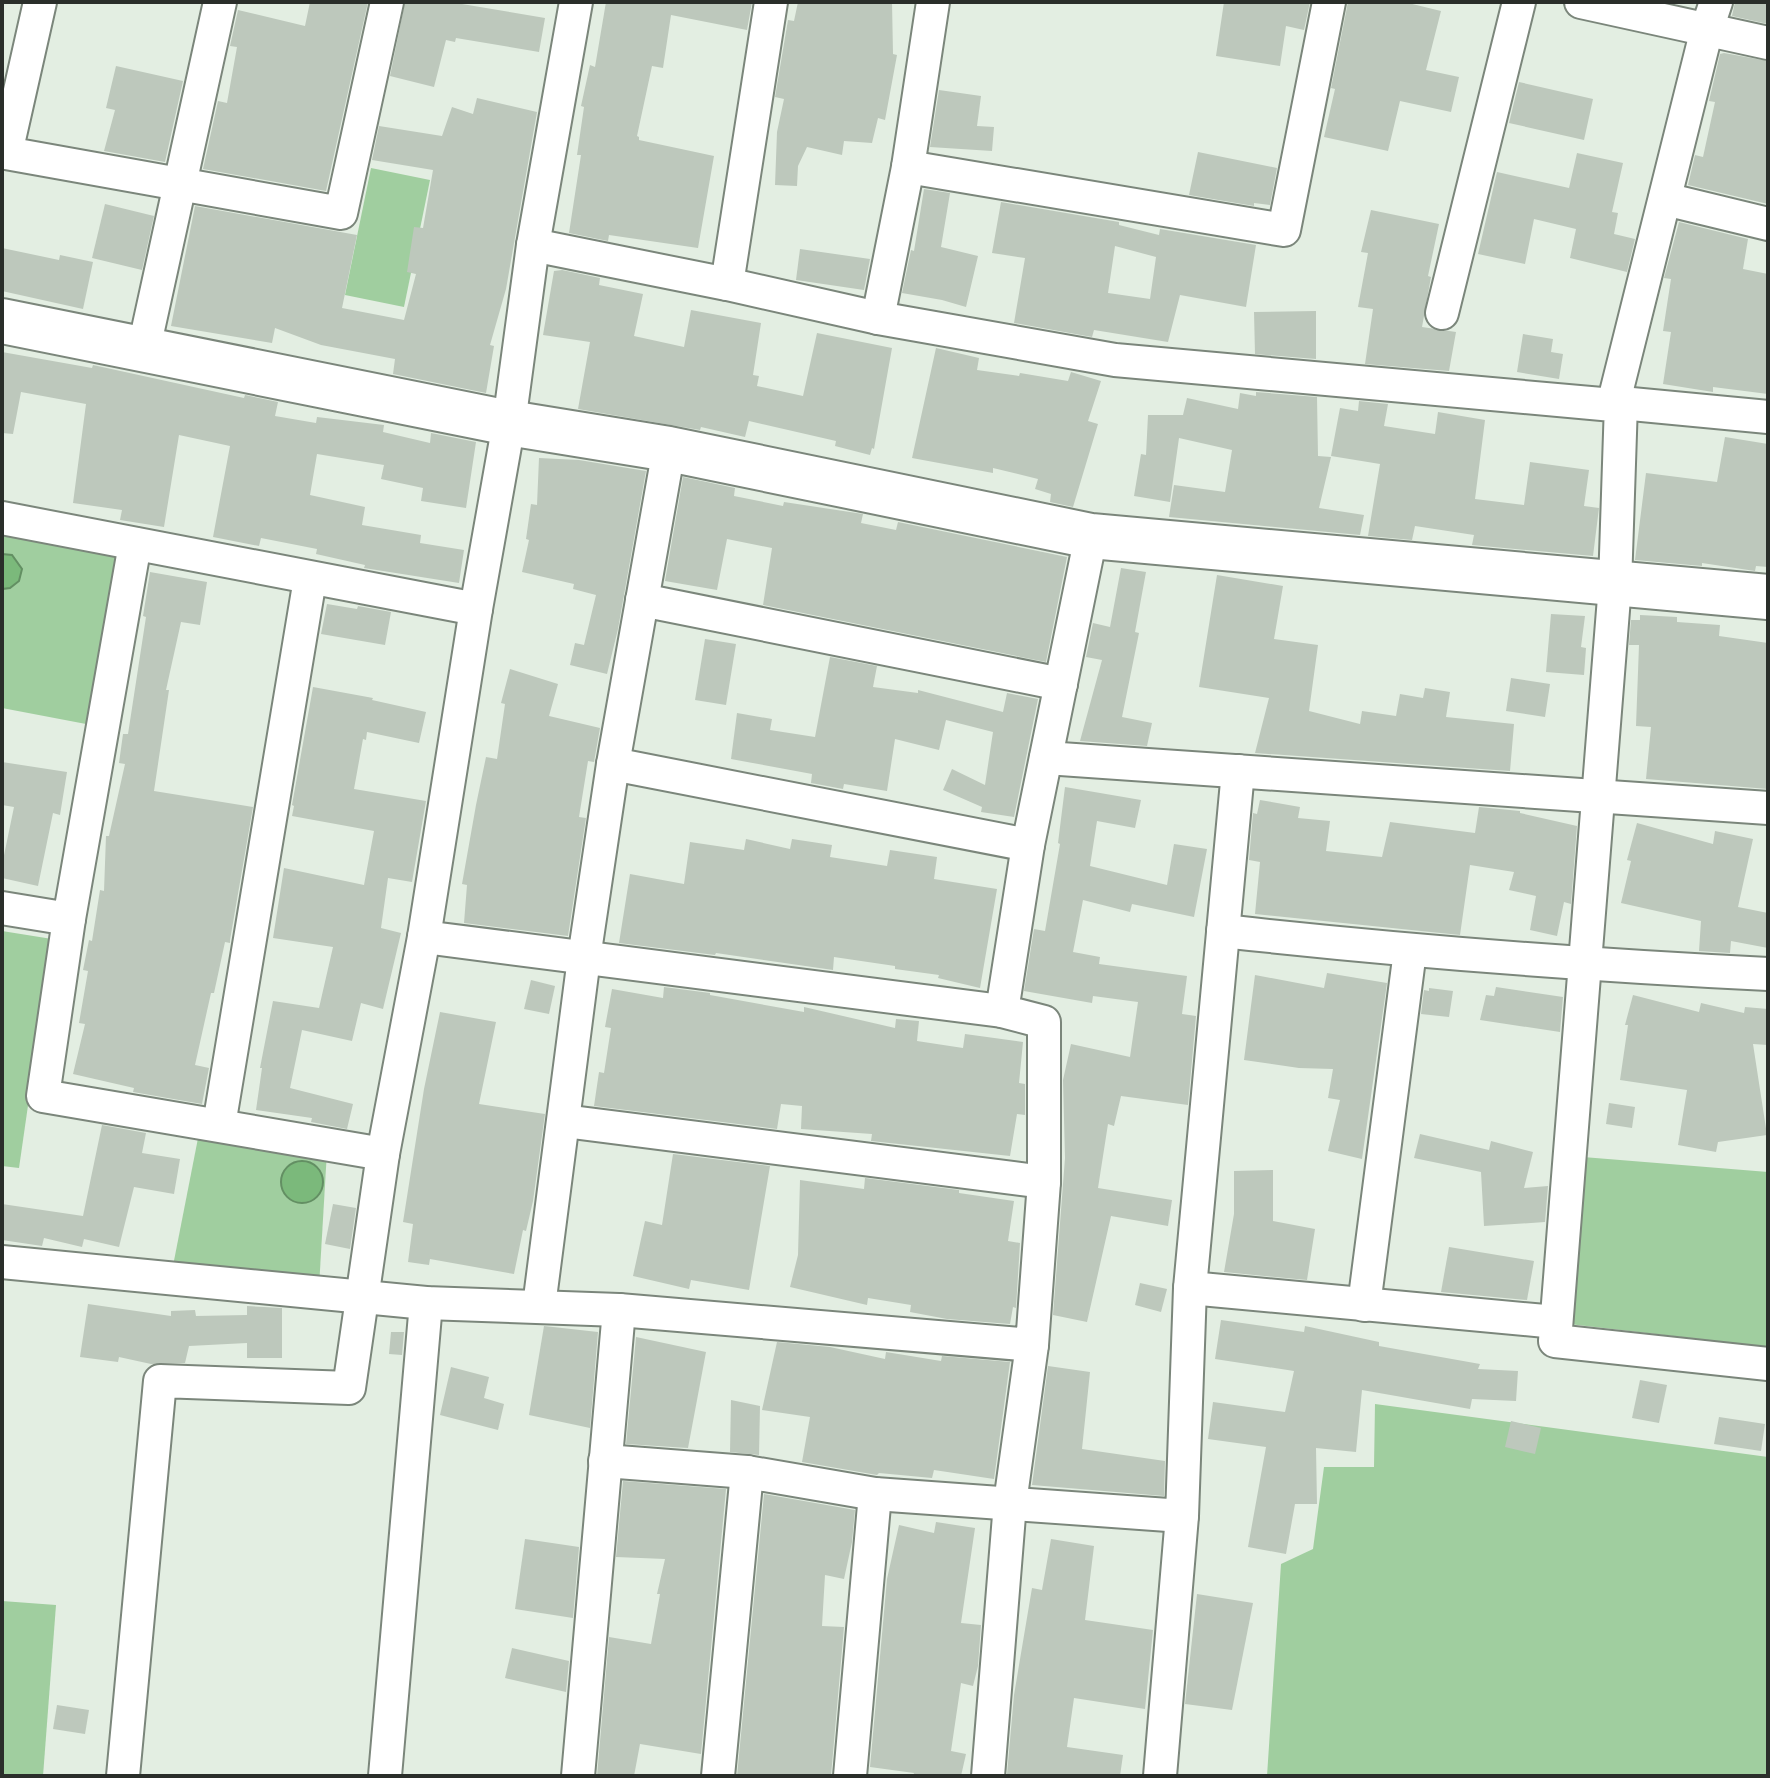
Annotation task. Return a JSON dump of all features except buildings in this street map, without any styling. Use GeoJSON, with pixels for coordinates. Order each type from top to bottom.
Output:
{"type":"FeatureCollection","features":[{"type":"Feature","properties":{"kind":"street"},"geometry":{"type":"LineString","coordinates":[[40,2],[6,153],[341,213],[387,2]]}},
{"type":"Feature","properties":{"kind":"street"},"geometry":{"type":"LineString","coordinates":[[145,343],[220,2]]}},
{"type":"Feature","properties":{"kind":"street"},"geometry":{"type":"LineString","coordinates":[[123,1776],[160,1381],[349,1388],[383,1154],[424,937],[510,417],[533,245],[576,2]]}},
{"type":"Feature","properties":{"kind":"street"},"geometry":{"type":"LineString","coordinates":[[727,284],[771,2]]}},
{"type":"Feature","properties":{"kind":"street"},"geometry":{"type":"LineString","coordinates":[[878,318],[908,167],[933,2]]}},
{"type":"Feature","properties":{"kind":"street"},"geometry":{"type":"LineString","coordinates":[[908,167],[1284,230],[1329,2]]}},
{"type":"Feature","properties":{"kind":"street"},"geometry":{"type":"LineString","coordinates":[[1442,313],[1519,2]]}},
{"type":"Feature","properties":{"kind":"street"},"geometry":{"type":"LineString","coordinates":[[1581,2],[1712,16],[1768,43]]}},
{"type":"Feature","properties":{"kind":"street"},"geometry":{"type":"LineString","coordinates":[[1712,16],[1617,404],[1615,579],[1555,1341],[1768,1364]]}},
{"type":"Feature","properties":{"kind":"street"},"geometry":{"type":"LineString","coordinates":[[1665,199],[1768,224]]}},
{"type":"Feature","properties":{"kind":"street"},"geometry":{"type":"LineString","coordinates":[[533,245],[878,318],[1115,360],[1768,417]]}},
{"type":"Feature","properties":{"kind":"street"},"geometry":{"type":"LineString","coordinates":[[2,310],[145,343],[1091,536],[1615,579]]}},
{"type":"Feature","properties":{"kind":"street"},"geometry":{"type":"LineString","coordinates":[[2,321],[145,343]]}},
{"type":"Feature","properties":{"kind":"street"},"geometry":{"type":"LineString","coordinates":[[510,417],[1091,522],[1768,597]]}},
{"type":"Feature","properties":{"kind":"street"},"geometry":{"type":"LineString","coordinates":[[539,1306],[584,958],[613,764],[669,449]]}},
{"type":"Feature","properties":{"kind":"street"},"geometry":{"type":"LineString","coordinates":[[2,518],[476,609]]}},
{"type":"Feature","properties":{"kind":"street"},"geometry":{"type":"LineString","coordinates":[[1002,1011],[1028,845],[1091,536]]}},
{"type":"Feature","properties":{"kind":"street"},"geometry":{"type":"LineString","coordinates":[[135,544],[69,919],[43,1096],[383,1154]]}},
{"type":"Feature","properties":{"kind":"street"},"geometry":{"type":"LineString","coordinates":[[219,1125],[310,579]]}},
{"type":"Feature","properties":{"kind":"street"},"geometry":{"type":"LineString","coordinates":[[642,600],[1061,684]]}},
{"type":"Feature","properties":{"kind":"street"},"geometry":{"type":"LineString","coordinates":[[1046,758],[1768,808]]}},
{"type":"Feature","properties":{"kind":"street"},"geometry":{"type":"LineString","coordinates":[[613,764],[1028,845]]}},
{"type":"Feature","properties":{"kind":"street"},"geometry":{"type":"LineString","coordinates":[[1160,1776],[1182,1516],[1190,1288],[1238,771]]}},
{"type":"Feature","properties":{"kind":"street"},"geometry":{"type":"LineString","coordinates":[[2,908],[69,919]]}},
{"type":"Feature","properties":{"kind":"street"},"geometry":{"type":"LineString","coordinates":[[1223,931],[1410,951],[1585,965],[1768,974]]}},
{"type":"Feature","properties":{"kind":"street"},"geometry":{"type":"LineString","coordinates":[[424,937],[1002,1011],[1044,1022],[1044,1182],[1032,1345],[1010,1503],[988,1776]]}},
{"type":"Feature","properties":{"kind":"street"},"geometry":{"type":"LineString","coordinates":[[1364,1305],[1410,951]]}},
{"type":"Feature","properties":{"kind":"street"},"geometry":{"type":"LineString","coordinates":[[564,1121],[1044,1182]]}},
{"type":"Feature","properties":{"kind":"street"},"geometry":{"type":"LineString","coordinates":[[2,1262],[426,1303],[619,1310],[1032,1345]]}},
{"type":"Feature","properties":{"kind":"street"},"geometry":{"type":"LineString","coordinates":[[1190,1288],[1556,1322]]}},
{"type":"Feature","properties":{"kind":"street"},"geometry":{"type":"LineString","coordinates":[[385,1776],[426,1303]]}},
{"type":"Feature","properties":{"kind":"street"},"geometry":{"type":"LineString","coordinates":[[578,1776],[619,1310]]}},
{"type":"Feature","properties":{"kind":"street"},"geometry":{"type":"LineString","coordinates":[[605,1461],[747,1472],[875,1494],[1182,1516]]}},
{"type":"Feature","properties":{"kind":"street"},"geometry":{"type":"LineString","coordinates":[[718,1776],[747,1472]]}},
{"type":"Feature","properties":{"kind":"street"},"geometry":{"type":"LineString","coordinates":[[850,1776],[875,1494]]}},
{"type":"Feature","properties":{"kind":"shaded area"},"geometry":{"type":"Polygon","coordinates":[[[371,168],[430,180],[404,307],[345,295],[371,168]]]}},
{"type":"Feature","properties":{"kind":"shaded area"},"geometry":{"type":"Polygon","coordinates":[[[2,529],[119,550],[86,724],[2,708],[2,529]]]}},
{"type":"Feature","properties":{"kind":"shaded area"},"geometry":{"type":"Polygon","coordinates":[[[2,554],[12,555],[22,569],[19,581],[10,588],[2,589],[2,554]]]}},
{"type":"Feature","properties":{"kind":"shaded area"},"geometry":{"type":"Polygon","coordinates":[[[2,931],[52,939],[19,1168],[2,1166],[2,931]]]}},
{"type":"Feature","properties":{"kind":"shaded area"},"geometry":{"type":"Polygon","coordinates":[[[200,1128],[327,1151],[319,1287],[171,1276],[200,1128]]]}},
{"type":"Feature","properties":{"kind":"shaded area"},"geometry":{"type":"Polygon","coordinates":[[[1583,1157],[1768,1172],[1768,1347],[1569,1324],[1583,1157]]]}},
{"type":"Feature","properties":{"kind":"shaded area"},"geometry":{"type":"Polygon","coordinates":[[[302,1161],[317,1167],[323,1182],[317,1197],[302,1203],[287,1197],[281,1182],[287,1167],[302,1161]]]}},
{"type":"Feature","properties":{"kind":"shaded area"},"geometry":{"type":"Polygon","coordinates":[[[1375,1404],[1768,1457],[1768,1776],[1267,1776],[1281,1564],[1313,1549],[1324,1467],[1374,1467],[1375,1404]]]}},
{"type":"Feature","properties":{"kind":"shaded area"},"geometry":{"type":"Polygon","coordinates":[[[2,1601],[56,1605],[43,1776],[2,1776],[2,1601]]]}}]}
